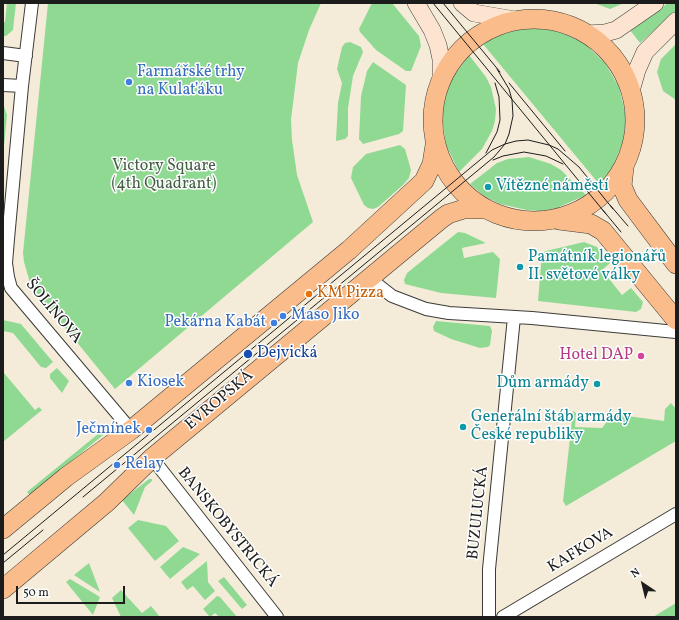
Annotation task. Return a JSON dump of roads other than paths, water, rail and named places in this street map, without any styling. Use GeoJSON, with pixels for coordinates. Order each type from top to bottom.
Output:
{"type":"FeatureCollection","features":[{"type":"Feature","properties":{"kind":"main road"},"geometry":{"type":"LineString","coordinates":[[416,3],[432,30],[438,45],[441,59],[442,80]]}},
{"type":"Feature","properties":{"kind":"main road"},"geometry":{"type":"LineString","coordinates":[[462,3],[474,13],[515,20]]}},
{"type":"Feature","properties":{"kind":"main road"},"geometry":{"type":"LineString","coordinates":[[587,34],[605,33],[616,30],[655,3]]}},
{"type":"Feature","properties":{"kind":"main road"},"geometry":{"type":"LineString","coordinates":[[3,529],[75,470],[131,430],[349,250],[418,189],[429,173],[434,155],[435,145],[432,112],[442,80],[449,65],[467,44],[487,30],[515,20],[527,18],[552,20],[576,27],[602,45],[614,58],[624,74],[635,104],[636,130],[629,156],[624,168],[609,189],[595,201],[573,213],[552,220]]}},
{"type":"Feature","properties":{"kind":"main road"},"geometry":{"type":"LineString","coordinates":[[631,91],[637,70],[645,52],[676,21]]}},
{"type":"Feature","properties":{"kind":"main road"},"geometry":{"type":"LineString","coordinates":[[435,145],[440,160],[453,182],[471,200],[487,209],[499,215],[525,221],[552,220],[586,223],[603,231],[676,320]]}},
{"type":"Feature","properties":{"kind":"main road"},"geometry":{"type":"LineString","coordinates":[[624,168],[622,186],[628,200],[676,264]]}},
{"type":"Feature","properties":{"kind":"main road","name":"EVROPSKÁ"},"geometry":{"type":"LineString","coordinates":[[3,589],[107,502],[152,458],[448,214],[464,208],[487,209]]}},
{"type":"Feature","properties":{"kind":"street","name":"ŠOLÍNOVA"},"geometry":{"type":"LineString","coordinates":[[32,3],[22,86],[6,264],[7,287],[131,430]]}},
{"type":"Feature","properties":{"kind":"street"},"geometry":{"type":"LineString","coordinates":[[3,53],[26,56]]}},
{"type":"Feature","properties":{"kind":"street"},"geometry":{"type":"LineString","coordinates":[[3,85],[22,86]]}},
{"type":"Feature","properties":{"kind":"street"},"geometry":{"type":"LineString","coordinates":[[369,278],[392,296],[426,309],[449,313],[514,317],[676,332]]}},
{"type":"Feature","properties":{"kind":"street","name":"BUZULUCKÁ"},"geometry":{"type":"LineString","coordinates":[[489,617],[489,569],[514,317]]}},
{"type":"Feature","properties":{"kind":"street","name":"BANSKOBYSTRICKÁ"},"geometry":{"type":"LineString","coordinates":[[152,458],[278,617]]}},
{"type":"Feature","properties":{"kind":"street","name":"KAFKOVA"},"geometry":{"type":"LineString","coordinates":[[503,617],[676,514]]}},
{"type":"Feature","properties":{"kind":"tram line"},"geometry":{"type":"LineString","coordinates":[[433,3],[606,214]]}},
{"type":"Feature","properties":{"kind":"tram line"},"geometry":{"type":"LineString","coordinates":[[443,3],[500,72]]}},
{"type":"Feature","properties":{"kind":"tram line"},"geometry":{"type":"LineString","coordinates":[[83,497],[494,157],[505,144],[513,116],[512,100],[509,89],[497,69]]}},
{"type":"Feature","properties":{"kind":"tram line"},"geometry":{"type":"LineString","coordinates":[[486,153],[497,132],[500,120],[499,97],[495,83]]}},
{"type":"Feature","properties":{"kind":"tram line"},"geometry":{"type":"LineString","coordinates":[[509,83],[565,151]]}},
{"type":"Feature","properties":{"kind":"tram line"},"geometry":{"type":"LineString","coordinates":[[3,555],[492,150],[505,144],[528,140],[549,145],[558,149],[579,167],[613,209]]}},
{"type":"Feature","properties":{"kind":"tram line"},"geometry":{"type":"LineString","coordinates":[[493,160],[503,156],[524,152],[546,156],[563,164]]}},
{"type":"Feature","properties":{"kind":"tram line"},"geometry":{"type":"LineString","coordinates":[[610,205],[628,226]]}},
{"type":"Feature","properties":{"kind":"tram line"},"geometry":{"type":"LineString","coordinates":[[602,209],[621,232]]}},
{"type":"Feature","properties":{"kind":"tram line"},"geometry":{"type":"LineString","coordinates":[[3,563],[43,530]]}},
{"type":"Feature","properties":{"kind":"place","name":"Farmářské trhy na Kulaťáku"},"geometry":{"type":"Point","coordinates":[129,82]}},
{"type":"Feature","properties":{"kind":"place","name":"Vítězné náměstí"},"geometry":{"type":"Point","coordinates":[488,187]}},
{"type":"Feature","properties":{"kind":"place","name":"Památník legionářů II. světové války"},"geometry":{"type":"Point","coordinates":[520,267]}},
{"type":"Feature","properties":{"kind":"place","name":"KM Pizza"},"geometry":{"type":"Point","coordinates":[309,294]}},
{"type":"Feature","properties":{"kind":"place","name":"Maso Jiko"},"geometry":{"type":"Point","coordinates":[283,316]}},
{"type":"Feature","properties":{"kind":"place","name":"Pekárna Kabát"},"geometry":{"type":"Point","coordinates":[274,323]}},
{"type":"Feature","properties":{"kind":"place","name":"Dejvická"},"geometry":{"type":"Point","coordinates":[248,354]}},
{"type":"Feature","properties":{"kind":"place","name":"Hotel DAP"},"geometry":{"type":"Point","coordinates":[641,356]}},
{"type":"Feature","properties":{"kind":"place","name":"Kiosek"},"geometry":{"type":"Point","coordinates":[129,383]}},
{"type":"Feature","properties":{"kind":"place","name":"Dům armády"},"geometry":{"type":"Point","coordinates":[597,384]}},
{"type":"Feature","properties":{"kind":"place","name":"Generální štáb armády České republiky"},"geometry":{"type":"Point","coordinates":[463,427]}},
{"type":"Feature","properties":{"kind":"place","name":"Ječmínek"},"geometry":{"type":"Point","coordinates":[149,430]}},
{"type":"Feature","properties":{"kind":"place","name":"Relay"},"geometry":{"type":"Point","coordinates":[117,465]}},
{"type":"Feature","properties":{"kind":"park label","name":"Victory Square (4th Quadrant)"},"geometry":{"type":"Point","coordinates":[164,176]}}]}
